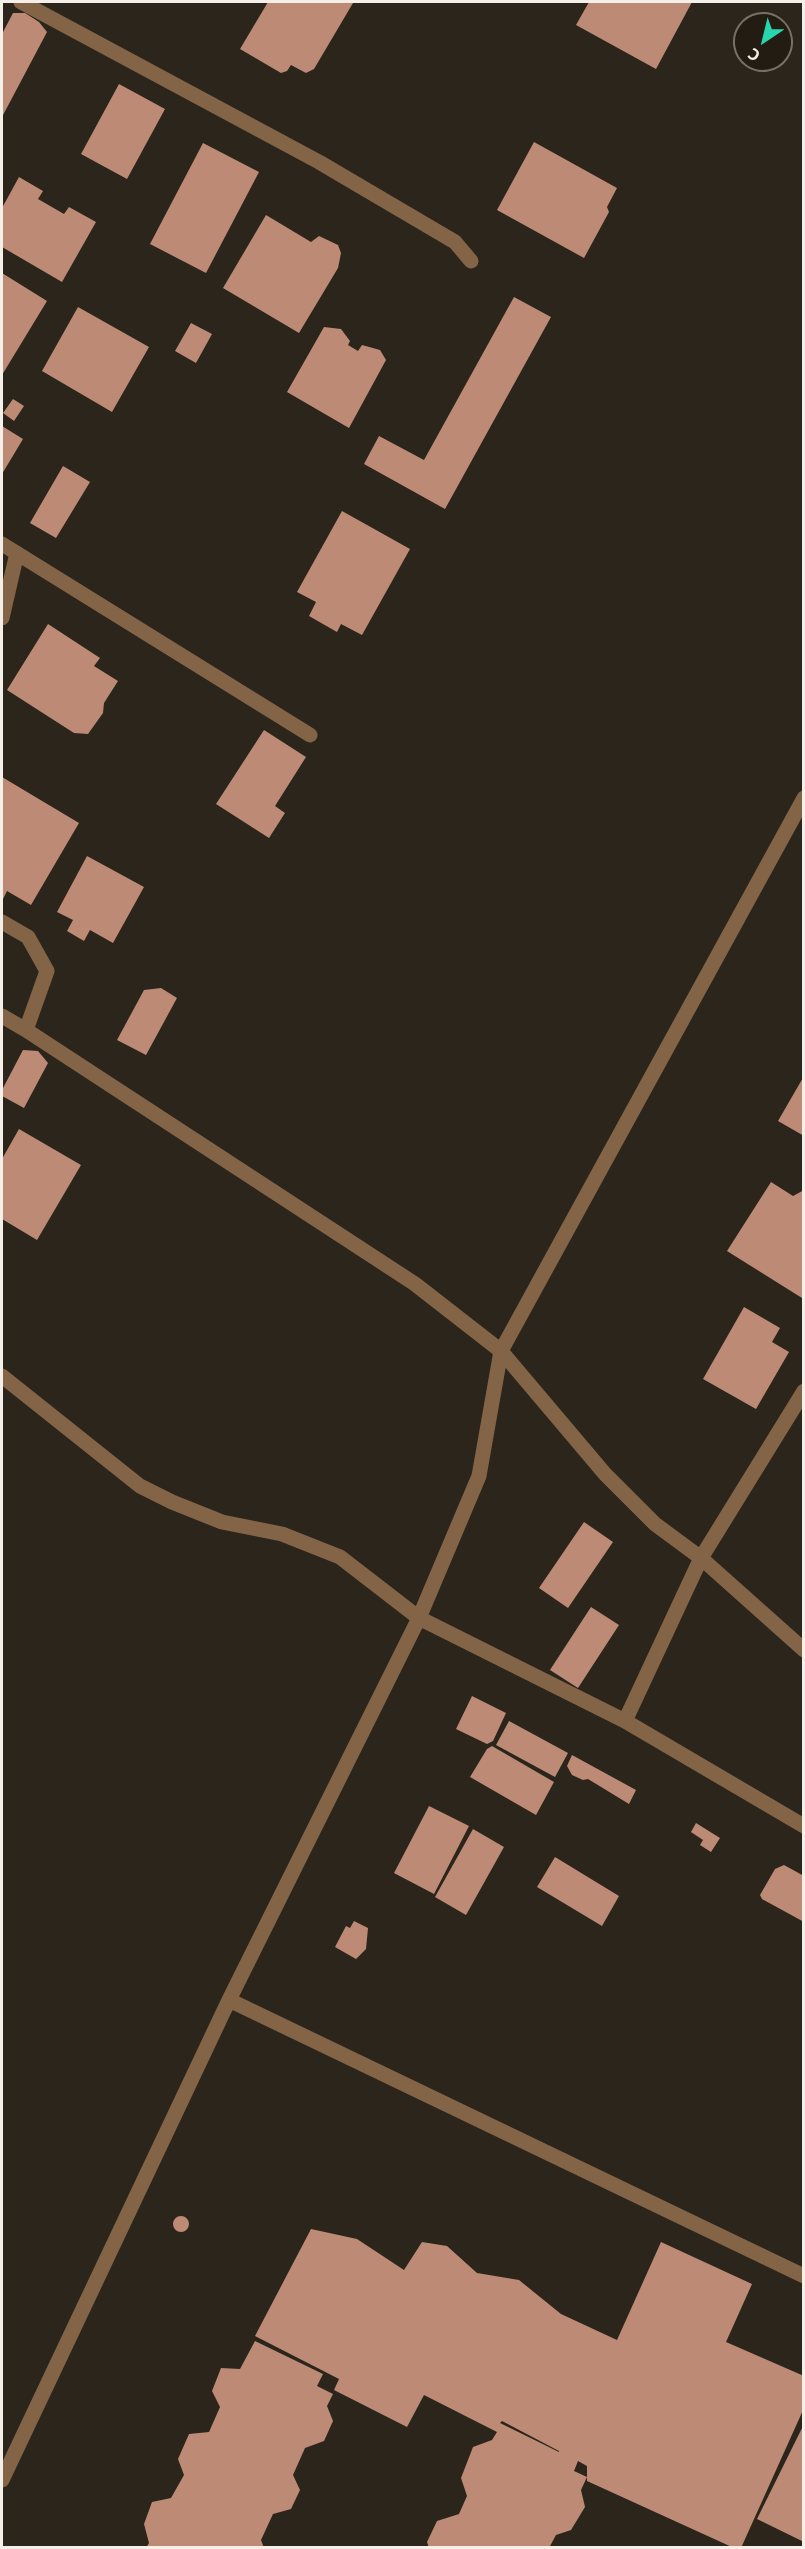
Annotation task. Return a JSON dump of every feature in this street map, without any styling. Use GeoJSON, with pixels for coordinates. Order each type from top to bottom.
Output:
{"type":"FeatureCollection","features":[{"type":"Feature","properties":{"kind":"street"},"geometry":{"type":"LineString","coordinates":[[21,2],[319,162],[455,242],[471,261]]}},
{"type":"Feature","properties":{"kind":"street"},"geometry":{"type":"LineString","coordinates":[[2,544],[310,735]]}},
{"type":"Feature","properties":{"kind":"street"},"geometry":{"type":"LineString","coordinates":[[2,618],[16,553]]}},
{"type":"Feature","properties":{"kind":"street"},"geometry":{"type":"LineString","coordinates":[[2,2481],[229,2000],[419,1618],[479,1476],[501,1351],[804,798]]}},
{"type":"Feature","properties":{"kind":"street"},"geometry":{"type":"LineString","coordinates":[[2,922],[28,937],[46,971],[26,1030]]}},
{"type":"Feature","properties":{"kind":"street"},"geometry":{"type":"LineString","coordinates":[[2,1016],[415,1284],[501,1351],[605,1474],[655,1524],[701,1558],[804,1650]]}},
{"type":"Feature","properties":{"kind":"street"},"geometry":{"type":"LineString","coordinates":[[2,1376],[140,1486],[222,1522],[282,1534],[340,1557],[419,1618],[625,1721],[804,1826]]}},
{"type":"Feature","properties":{"kind":"street"},"geometry":{"type":"LineString","coordinates":[[625,1721],[701,1558],[804,1391]]}},
{"type":"Feature","properties":{"kind":"street"},"geometry":{"type":"LineString","coordinates":[[229,2000],[804,2276]]}},
{"type":"Feature","properties":{"kind":"building"},"geometry":{"type":"Polygon","coordinates":[[[268,2],[353,3],[314,69],[306,73],[291,65],[287,71],[281,73],[240,49],[268,2]]]}},
{"type":"Feature","properties":{"kind":"building"},"geometry":{"type":"Polygon","coordinates":[[[589,2],[692,2],[656,69],[576,25],[589,2]]]}},
{"type":"Feature","properties":{"kind":"building"},"geometry":{"type":"Polygon","coordinates":[[[13,13],[25,13],[39,22],[47,32],[2,117],[2,34],[13,13]]]}},
{"type":"Feature","properties":{"kind":"building"},"geometry":{"type":"Polygon","coordinates":[[[119,84],[165,109],[127,179],[81,154],[119,84]]]}},
{"type":"Feature","properties":{"kind":"building"},"geometry":{"type":"Polygon","coordinates":[[[534,142],[617,188],[607,207],[609,212],[584,258],[497,210],[534,142]]]}},
{"type":"Feature","properties":{"kind":"building"},"geometry":{"type":"Polygon","coordinates":[[[203,143],[259,172],[206,273],[150,244],[203,143]]]}},
{"type":"Feature","properties":{"kind":"building"},"geometry":{"type":"Polygon","coordinates":[[[19,177],[43,191],[38,199],[64,214],[69,207],[96,222],[62,282],[2,247],[2,208],[19,177]]]}},
{"type":"Feature","properties":{"kind":"building"},"geometry":{"type":"Polygon","coordinates":[[[266,215],[311,242],[319,236],[338,245],[341,253],[338,268],[299,333],[223,288],[266,215]]]}},
{"type":"Feature","properties":{"kind":"building"},"geometry":{"type":"Polygon","coordinates":[[[2,273],[47,301],[2,375],[2,273]]]}},
{"type":"Feature","properties":{"kind":"building"},"geometry":{"type":"Polygon","coordinates":[[[514,297],[551,317],[445,509],[364,464],[379,436],[424,460],[514,297]]]}},
{"type":"Feature","properties":{"kind":"building"},"geometry":{"type":"Polygon","coordinates":[[[78,307],[149,347],[112,412],[42,371],[78,307]]]}},
{"type":"Feature","properties":{"kind":"building"},"geometry":{"type":"Polygon","coordinates":[[[191,323],[212,334],[196,363],[175,351],[191,323]]]}},
{"type":"Feature","properties":{"kind":"building"},"geometry":{"type":"Polygon","coordinates":[[[324,327],[341,329],[350,341],[348,345],[358,351],[362,345],[380,350],[386,360],[349,428],[287,392],[324,327]]]}},
{"type":"Feature","properties":{"kind":"building"},"geometry":{"type":"Polygon","coordinates":[[[13,399],[24,406],[14,421],[3,413],[13,399]]]}},
{"type":"Feature","properties":{"kind":"building"},"geometry":{"type":"Polygon","coordinates":[[[2,426],[23,439],[2,474],[2,426]]]}},
{"type":"Feature","properties":{"kind":"building"},"geometry":{"type":"Polygon","coordinates":[[[63,466],[90,482],[56,538],[30,523],[63,466]]]}},
{"type":"Feature","properties":{"kind":"building"},"geometry":{"type":"Polygon","coordinates":[[[342,511],[410,549],[362,635],[341,624],[337,632],[309,616],[316,602],[297,592],[342,511]]]}},
{"type":"Feature","properties":{"kind":"building"},"geometry":{"type":"Polygon","coordinates":[[[48,624],[100,658],[94,666],[118,681],[104,703],[103,713],[88,734],[74,733],[7,690],[48,624]]]}},
{"type":"Feature","properties":{"kind":"building"},"geometry":{"type":"Polygon","coordinates":[[[264,730],[306,757],[275,806],[285,813],[269,838],[216,804],[264,730]]]}},
{"type":"Feature","properties":{"kind":"building"},"geometry":{"type":"Polygon","coordinates":[[[2,777],[79,823],[31,905],[7,891],[2,901],[2,777]]]}},
{"type":"Feature","properties":{"kind":"building"},"geometry":{"type":"Polygon","coordinates":[[[87,856],[144,887],[113,943],[90,930],[84,941],[67,931],[73,920],[57,912],[87,856]]]}},
{"type":"Feature","properties":{"kind":"building"},"geometry":{"type":"Polygon","coordinates":[[[161,988],[177,998],[146,1055],[117,1040],[144,990],[161,988]]]}},
{"type":"Feature","properties":{"kind":"building"},"geometry":{"type":"Polygon","coordinates":[[[23,1050],[38,1051],[48,1063],[24,1108],[2,1096],[2,1090],[23,1050]]]}},
{"type":"Feature","properties":{"kind":"building"},"geometry":{"type":"Polygon","coordinates":[[[804,1076],[804,1136],[778,1121],[804,1076]]]}},
{"type":"Feature","properties":{"kind":"building"},"geometry":{"type":"Polygon","coordinates":[[[19,1129],[81,1165],[37,1240],[2,1219],[2,1159],[19,1129]]]}},
{"type":"Feature","properties":{"kind":"building"},"geometry":{"type":"Polygon","coordinates":[[[771,1182],[793,1196],[804,1190],[802,1298],[727,1251],[771,1182]]]}},
{"type":"Feature","properties":{"kind":"building"},"geometry":{"type":"Polygon","coordinates":[[[744,1307],[780,1328],[772,1342],[789,1352],[756,1409],[703,1379],[744,1307]]]}},
{"type":"Feature","properties":{"kind":"building"},"geometry":{"type":"Polygon","coordinates":[[[584,1522],[613,1542],[568,1608],[539,1588],[584,1522]]]}},
{"type":"Feature","properties":{"kind":"building"},"geometry":{"type":"Polygon","coordinates":[[[591,1607],[619,1625],[578,1688],[550,1670],[591,1607]]]}},
{"type":"Feature","properties":{"kind":"building"},"geometry":{"type":"Polygon","coordinates":[[[472,1696],[506,1713],[493,1741],[487,1744],[456,1729],[472,1696]]]}},
{"type":"Feature","properties":{"kind":"building"},"geometry":{"type":"Polygon","coordinates":[[[509,1721],[568,1753],[555,1777],[496,1745],[509,1721]]]}},
{"type":"Feature","properties":{"kind":"building"},"geometry":{"type":"Polygon","coordinates":[[[492,1746],[554,1782],[536,1815],[470,1777],[487,1749],[492,1746]]]}},
{"type":"Feature","properties":{"kind":"building"},"geometry":{"type":"Polygon","coordinates":[[[572,1755],[636,1790],[629,1804],[588,1779],[583,1780],[572,1775],[567,1766],[572,1755]]]}},
{"type":"Feature","properties":{"kind":"building"},"geometry":{"type":"Polygon","coordinates":[[[429,1806],[469,1826],[434,1894],[394,1873],[429,1806]]]}},
{"type":"Feature","properties":{"kind":"building"},"geometry":{"type":"Polygon","coordinates":[[[696,1823],[720,1838],[711,1852],[700,1845],[703,1840],[691,1832],[696,1823]]]}},
{"type":"Feature","properties":{"kind":"building"},"geometry":{"type":"Polygon","coordinates":[[[473,1829],[504,1847],[466,1915],[435,1897],[473,1829]]]}},
{"type":"Feature","properties":{"kind":"building"},"geometry":{"type":"Polygon","coordinates":[[[555,1857],[619,1896],[602,1926],[537,1887],[555,1857]]]}},
{"type":"Feature","properties":{"kind":"building"},"geometry":{"type":"Polygon","coordinates":[[[784,1865],[804,1876],[804,1922],[762,1899],[760,1895],[775,1869],[784,1865]]]}},
{"type":"Feature","properties":{"kind":"building"},"geometry":{"type":"Polygon","coordinates":[[[354,1921],[368,1928],[366,1949],[356,1959],[335,1947],[346,1926],[350,1928],[354,1921]]]}},
{"type":"Feature","properties":{"kind":"building"},"geometry":{"type":"Polygon","coordinates":[[[178,2216],[184,2216],[189,2224],[187,2230],[178,2232],[173,2227],[173,2221],[178,2216]]]}},
{"type":"Feature","properties":{"kind":"building"},"geometry":{"type":"Polygon","coordinates":[[[311,2229],[357,2239],[404,2270],[422,2242],[447,2246],[477,2273],[519,2280],[561,2314],[617,2340],[661,2242],[752,2284],[726,2342],[804,2376],[804,2408],[741,2548],[734,2548],[587,2481],[587,2477],[581,2490],[585,2507],[571,2530],[556,2535],[549,2548],[429,2548],[427,2542],[437,2521],[459,2514],[467,2496],[461,2478],[473,2447],[492,2440],[497,2432],[424,2395],[407,2427],[334,2390],[339,2379],[255,2336],[311,2229]],[[502,2421],[500,2423],[559,2452],[502,2421]],[[578,2461],[574,2471],[587,2477],[587,2466],[578,2461]]]}},
{"type":"Feature","properties":{"kind":"building"},"geometry":{"type":"Polygon","coordinates":[[[255,2341],[323,2374],[317,2386],[333,2394],[327,2406],[333,2421],[324,2441],[305,2448],[293,2475],[300,2490],[291,2509],[273,2514],[261,2540],[264,2548],[146,2548],[149,2543],[144,2524],[152,2502],[171,2498],[184,2475],[178,2459],[189,2434],[209,2432],[220,2407],[212,2391],[221,2368],[240,2369],[255,2341]]]}},
{"type":"Feature","properties":{"kind":"building"},"geometry":{"type":"Polygon","coordinates":[[[804,2424],[804,2542],[757,2519],[804,2424]]]}}]}
